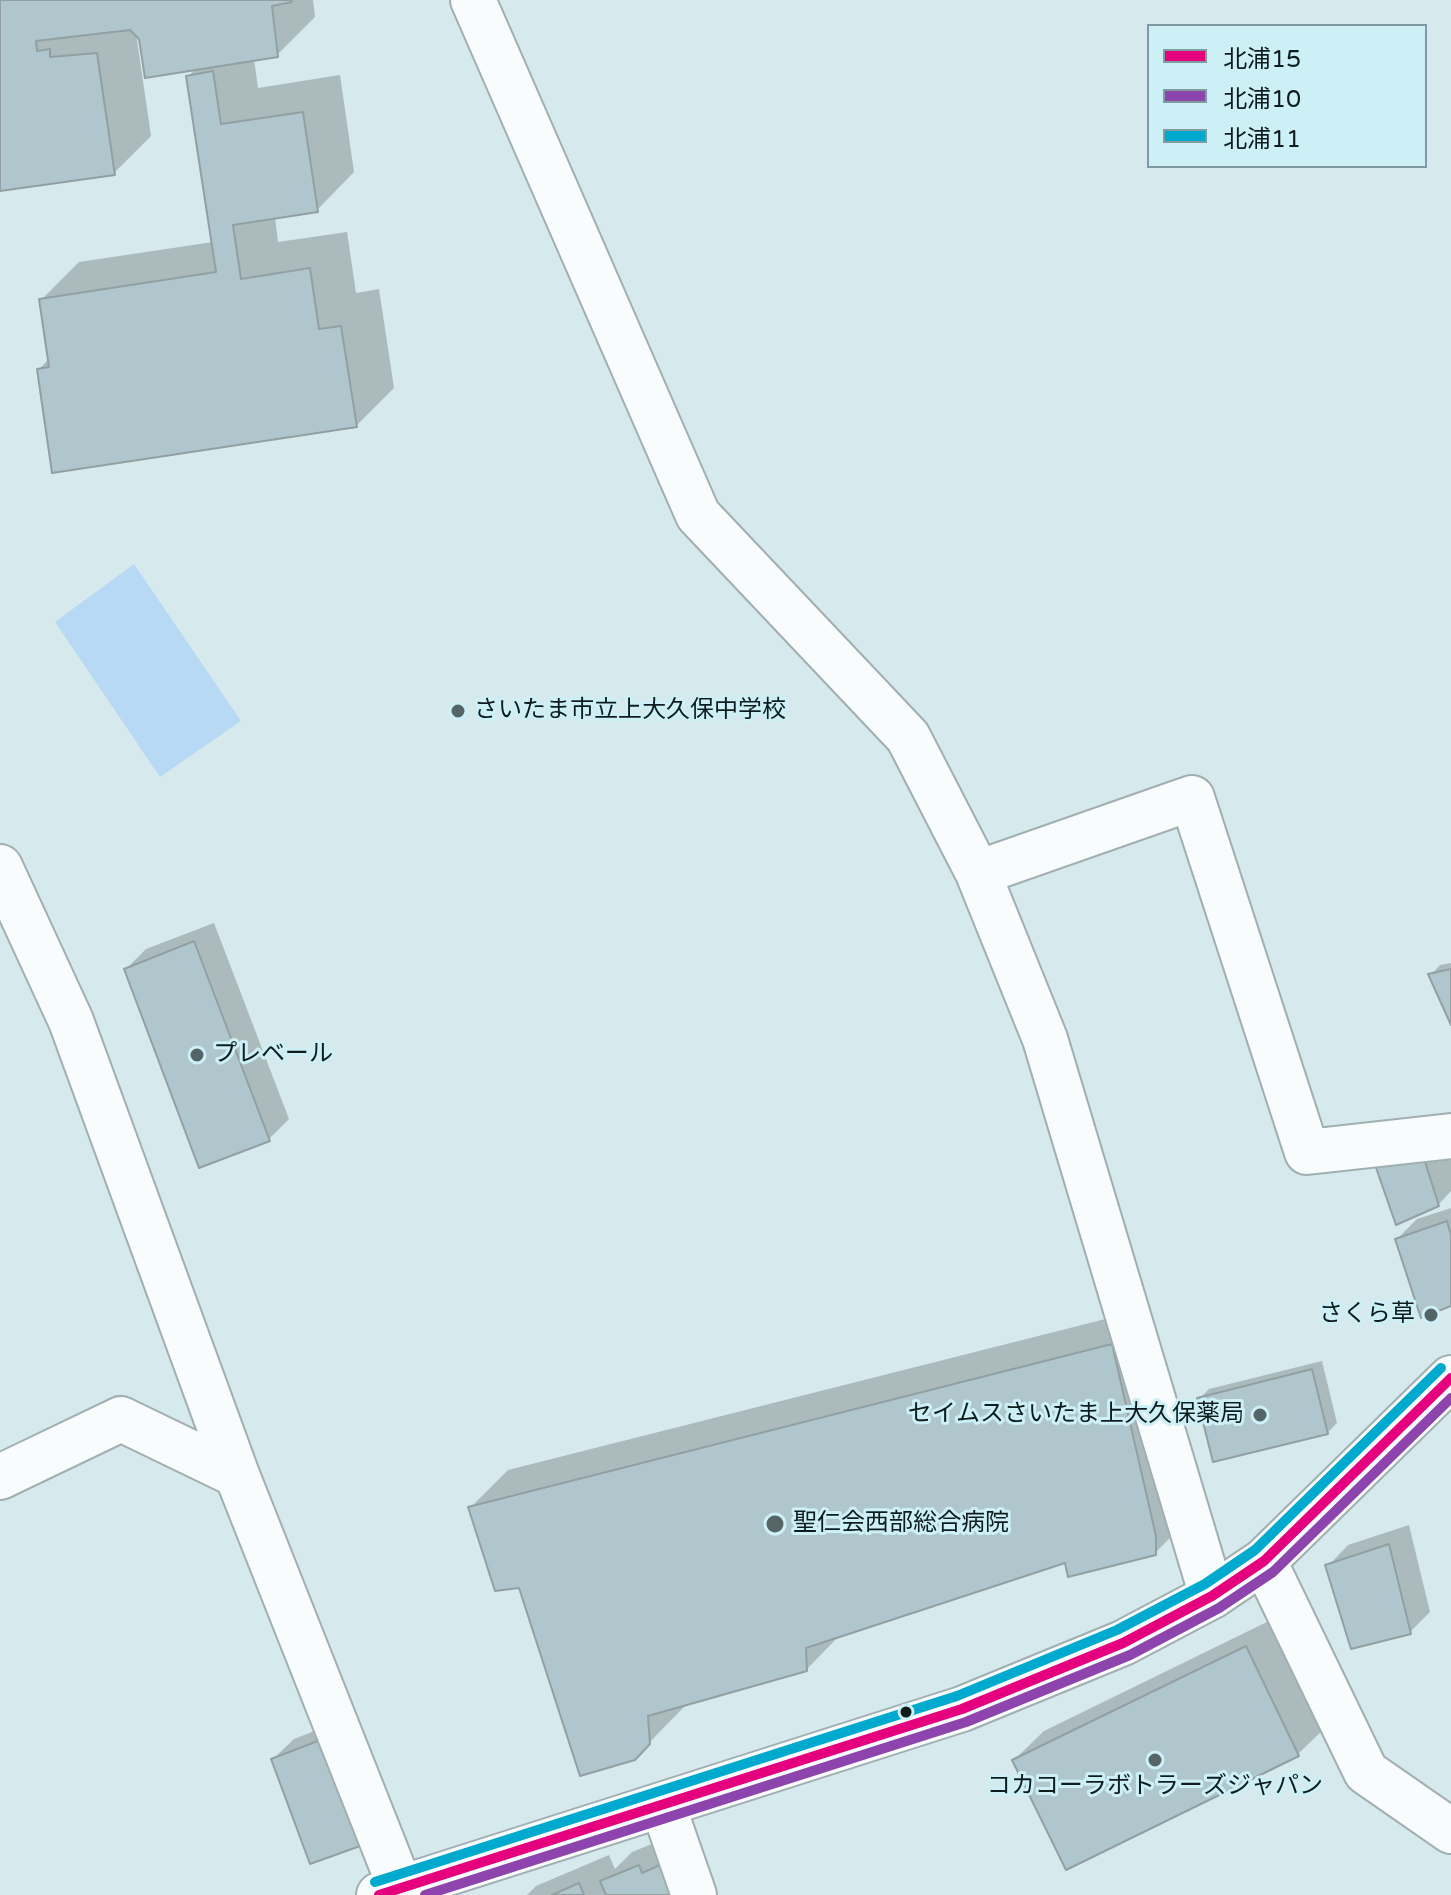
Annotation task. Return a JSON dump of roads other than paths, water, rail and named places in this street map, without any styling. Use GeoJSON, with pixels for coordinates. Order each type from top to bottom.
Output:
{"type":"FeatureCollection","features":[{"type":"Feature","properties":{"kind":"street"},"geometry":{"type":"LineString","coordinates":[[473,0],[698,515],[908,737],[978,873],[1045,1039],[1212,1596]]}},
{"type":"Feature","properties":{"kind":"street"},"geometry":{"type":"LineString","coordinates":[[978,873],[1192,798],[1307,1152],[1451,1136]]}},
{"type":"Feature","properties":{"kind":"street"},"geometry":{"type":"LineString","coordinates":[[0,867],[71,1021],[390,1892],[458,1884],[663,1806],[962,1709],[1123,1643],[1212,1596],[1264,1561],[1451,1378]]}},
{"type":"Feature","properties":{"kind":"street"},"geometry":{"type":"LineString","coordinates":[[0,1477],[121,1419],[237,1475]]}},
{"type":"Feature","properties":{"kind":"street"},"geometry":{"type":"LineString","coordinates":[[1264,1561],[1366,1772],[1451,1831]]}},
{"type":"Feature","properties":{"kind":"street"},"geometry":{"type":"LineString","coordinates":[[663,1806],[694,1895]]}},
{"type":"Feature","properties":{"kind":"water"},"geometry":{"type":"Polygon","coordinates":[[[134,564],[241,721],[160,777],[55,622],[134,564]]]}},
{"type":"Feature","properties":{"kind":"place","name":"さいたま市立上大久保中学校"},"geometry":{"type":"Point","coordinates":[458,711]}},
{"type":"Feature","properties":{"kind":"place","name":"プレベール"},"geometry":{"type":"Point","coordinates":[197,1055]}},
{"type":"Feature","properties":{"kind":"place","name":"さくら草"},"geometry":{"type":"Point","coordinates":[1431,1315]}},
{"type":"Feature","properties":{"kind":"place","name":"セイムスさいたま上大久保薬局"},"geometry":{"type":"Point","coordinates":[1260,1415]}},
{"type":"Feature","properties":{"kind":"place","name":"聖仁会西部総合病院"},"geometry":{"type":"Point","coordinates":[775,1524]}},
{"type":"Feature","properties":{"kind":"place","name":"コカコーラボトラーズジャパン"},"geometry":{"type":"Point","coordinates":[1155,1760]}}]}
